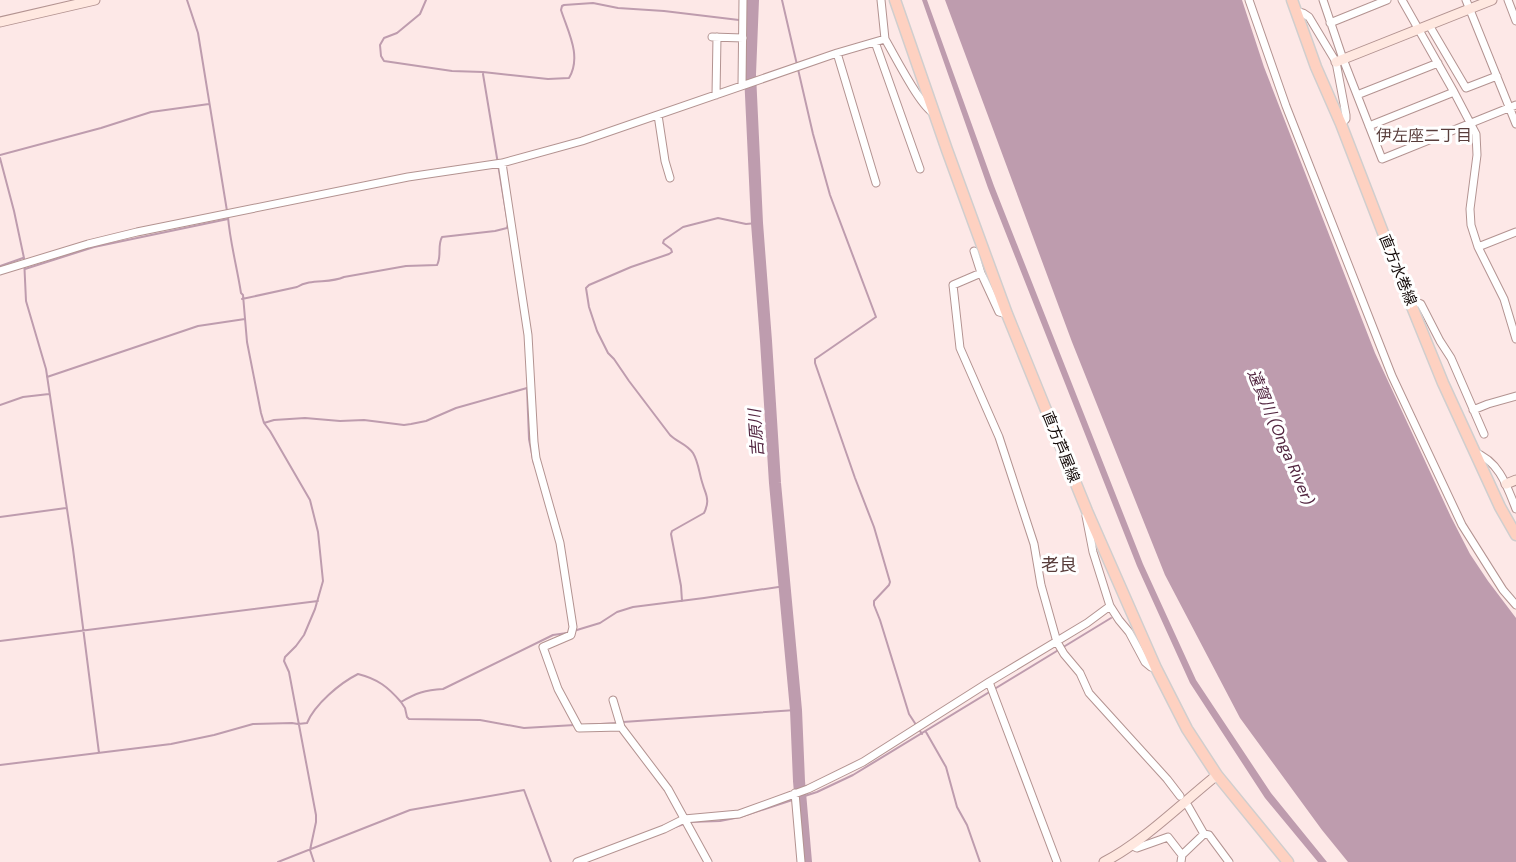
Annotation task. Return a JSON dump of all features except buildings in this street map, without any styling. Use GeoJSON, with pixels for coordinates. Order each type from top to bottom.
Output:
{"type":"FeatureCollection","features":[{"type":"Feature","properties":{"kind":"main road","name":"直方芦屋線"},"geometry":{"type":"LineString","coordinates":[[895,0],[933,112],[1007,314],[1087,511],[1156,668],[1187,729],[1217,775],[1288,862]]}},
{"type":"Feature","properties":{"kind":"main road","name":"直方水巻線"},"geometry":{"type":"LineString","coordinates":[[1292,0],[1316,67],[1341,124],[1411,304],[1474,452],[1516,535]]}},
{"type":"Feature","properties":{"kind":"street"},"geometry":{"type":"LineString","coordinates":[[0,22],[95,0]]}},
{"type":"Feature","properties":{"kind":"street"},"geometry":{"type":"LineString","coordinates":[[742,85],[743,0]]}},
{"type":"Feature","properties":{"kind":"street"},"geometry":{"type":"LineString","coordinates":[[881,0],[885,39],[922,100],[933,112]]}},
{"type":"Feature","properties":{"kind":"street"},"geometry":{"type":"LineString","coordinates":[[1249,0],[1286,106],[1392,376],[1462,525],[1503,590],[1516,605]]}},
{"type":"Feature","properties":{"kind":"street"},"geometry":{"type":"LineString","coordinates":[[1323,0],[1339,60],[1346,114],[1346,120],[1341,124]]}},
{"type":"Feature","properties":{"kind":"street"},"geometry":{"type":"LineString","coordinates":[[1330,23],[1387,0]]}},
{"type":"Feature","properties":{"kind":"street"},"geometry":{"type":"LineString","coordinates":[[1402,0],[1476,134],[1477,156],[1470,209],[1471,225],[1478,248],[1504,299],[1516,339]]}},
{"type":"Feature","properties":{"kind":"street"},"geometry":{"type":"LineString","coordinates":[[1339,60],[1430,25],[1468,4],[1492,0]]}},
{"type":"Feature","properties":{"kind":"street"},"geometry":{"type":"LineString","coordinates":[[1508,0],[1516,21]]}},
{"type":"Feature","properties":{"kind":"street"},"geometry":{"type":"LineString","coordinates":[[1468,4],[1497,76],[1513,106],[1516,124]]}},
{"type":"Feature","properties":{"kind":"street"},"geometry":{"type":"LineString","coordinates":[[1296,11],[1309,17],[1339,60],[1357,95],[1382,159],[1513,106]]}},
{"type":"Feature","properties":{"kind":"street"},"geometry":{"type":"LineString","coordinates":[[1430,25],[1466,88],[1497,76]]}},
{"type":"Feature","properties":{"kind":"street"},"geometry":{"type":"LineString","coordinates":[[716,95],[715,37],[743,38]]}},
{"type":"Feature","properties":{"kind":"street"},"geometry":{"type":"LineString","coordinates":[[0,271],[88,244],[137,232],[408,177],[502,163],[582,141],[837,53],[885,39]]}},
{"type":"Feature","properties":{"kind":"street"},"geometry":{"type":"LineString","coordinates":[[875,42],[920,169]]}},
{"type":"Feature","properties":{"kind":"street"},"geometry":{"type":"LineString","coordinates":[[837,53],[876,183]]}},
{"type":"Feature","properties":{"kind":"street"},"geometry":{"type":"LineString","coordinates":[[1357,95],[1438,63]]}},
{"type":"Feature","properties":{"kind":"street"},"geometry":{"type":"LineString","coordinates":[[1369,126],[1454,92]]}},
{"type":"Feature","properties":{"kind":"street"},"geometry":{"type":"LineString","coordinates":[[658,115],[670,178]]}},
{"type":"Feature","properties":{"kind":"street"},"geometry":{"type":"LineString","coordinates":[[502,163],[528,335],[536,458],[560,543],[573,627],[571,635],[543,647],[558,689],[579,728],[621,727]]}},
{"type":"Feature","properties":{"kind":"street"},"geometry":{"type":"LineString","coordinates":[[1478,248],[1516,232]]}},
{"type":"Feature","properties":{"kind":"street"},"geometry":{"type":"LineString","coordinates":[[974,251],[981,273],[999,312],[1007,314]]}},
{"type":"Feature","properties":{"kind":"street"},"geometry":{"type":"LineString","coordinates":[[981,273],[953,285],[960,348],[999,437],[1034,544],[1041,585],[1057,642],[1080,673],[1089,693],[1180,796]]}},
{"type":"Feature","properties":{"kind":"street"},"geometry":{"type":"LineString","coordinates":[[1411,304],[1416,302],[1420,304],[1451,358],[1484,434]]}},
{"type":"Feature","properties":{"kind":"street"},"geometry":{"type":"LineString","coordinates":[[1473,410],[1516,396]]}},
{"type":"Feature","properties":{"kind":"street"},"geometry":{"type":"LineString","coordinates":[[1474,452],[1485,456],[1492,462],[1506,484],[1516,509]]}},
{"type":"Feature","properties":{"kind":"street"},"geometry":{"type":"LineString","coordinates":[[1506,484],[1516,480]]}},
{"type":"Feature","properties":{"kind":"street"},"geometry":{"type":"LineString","coordinates":[[1087,511],[1086,520],[1093,552],[1110,606],[1129,632],[1145,662],[1156,668]]}},
{"type":"Feature","properties":{"kind":"street"},"geometry":{"type":"LineString","coordinates":[[577,862],[684,819],[738,814],[808,789],[863,762],[1057,642],[1110,606]]}},
{"type":"Feature","properties":{"kind":"street"},"geometry":{"type":"LineString","coordinates":[[989,682],[1058,862]]}},
{"type":"Feature","properties":{"kind":"street"},"geometry":{"type":"LineString","coordinates":[[613,699],[621,727],[668,789],[708,862]]}},
{"type":"Feature","properties":{"kind":"street"},"geometry":{"type":"LineString","coordinates":[[1104,862],[1131,845],[1217,775]]}},
{"type":"Feature","properties":{"kind":"street"},"geometry":{"type":"LineString","coordinates":[[795,793],[801,862]]}},
{"type":"Feature","properties":{"kind":"street"},"geometry":{"type":"LineString","coordinates":[[1188,806],[1204,834],[1209,835],[1229,862]]}},
{"type":"Feature","properties":{"kind":"street"},"geometry":{"type":"LineString","coordinates":[[1131,845],[1137,848],[1168,837],[1182,859],[1204,834]]}},
{"type":"Feature","properties":{"kind":"water"},"geometry":{"type":"Polygon","coordinates":[[[922,0],[927,0],[994,186],[1143,564],[1196,680],[1271,793],[1327,862],[1318,862],[1265,798],[1190,683],[1137,566],[988,188],[922,0]]]}},
{"type":"Feature","properties":{"kind":"water","name":"遠賀川 (Onga River)"},"geometry":{"type":"Polygon","coordinates":[[[945,0],[1242,0],[1264,67],[1375,353],[1470,554],[1516,618],[1516,862],[1348,862],[1240,718],[1165,575],[1072,342],[945,0]]]}},
{"type":"Feature","properties":{"kind":"waterway"},"geometry":{"type":"LineString","coordinates":[[187,0],[198,33],[227,211]]}},
{"type":"Feature","properties":{"kind":"waterway"},"geometry":{"type":"LineString","coordinates":[[426,0],[420,14],[397,33],[384,38],[380,45],[384,61],[452,71],[548,79],[569,78],[573,70],[574,53],[561,10],[564,5],[593,3],[618,8],[739,20]]}},
{"type":"Feature","properties":{"kind":"waterway","name":"吉原川"},"geometry":{"type":"LineString","coordinates":[[753,0],[750,74],[757,223],[775,483],[796,710],[806,862]]}},
{"type":"Feature","properties":{"kind":"waterway"},"geometry":{"type":"LineString","coordinates":[[782,0],[813,134],[830,195],[876,317],[815,359],[815,363],[874,527],[890,582],[874,601],[874,605],[909,714],[922,734]]}},
{"type":"Feature","properties":{"kind":"waterway"},"geometry":{"type":"LineString","coordinates":[[242,299],[302,284],[406,266],[437,265],[442,237],[507,228],[483,74]]}},
{"type":"Feature","properties":{"kind":"waterway"},"geometry":{"type":"LineString","coordinates":[[0,155],[151,112],[209,104]]}},
{"type":"Feature","properties":{"kind":"waterway"},"geometry":{"type":"LineString","coordinates":[[0,158],[24,258],[26,301],[46,369],[73,549],[99,753]]}},
{"type":"Feature","properties":{"kind":"waterway"},"geometry":{"type":"LineString","coordinates":[[228,217],[243,295],[247,342],[261,413],[264,423],[310,500],[318,532],[323,581],[304,635],[284,661],[289,672],[316,815],[310,850],[314,862]]}},
{"type":"Feature","properties":{"kind":"waterway"},"geometry":{"type":"LineString","coordinates":[[682,601],[671,534],[672,531],[704,513],[707,497],[698,465],[691,450],[670,435],[608,353],[597,331],[589,307],[586,288],[631,267],[669,254],[672,252],[671,249],[663,243],[664,240],[683,227],[718,218],[746,224],[757,223]]}},
{"type":"Feature","properties":{"kind":"waterway"},"geometry":{"type":"LineString","coordinates":[[25,269],[94,247],[228,219]]}},
{"type":"Feature","properties":{"kind":"waterway"},"geometry":{"type":"LineString","coordinates":[[0,266],[23,258]]}},
{"type":"Feature","properties":{"kind":"waterway"},"geometry":{"type":"LineString","coordinates":[[47,377],[198,326],[245,319]]}},
{"type":"Feature","properties":{"kind":"waterway"},"geometry":{"type":"LineString","coordinates":[[264,423],[305,418],[340,421],[364,420],[404,425],[426,421],[456,408],[527,388],[529,439],[534,464]]}},
{"type":"Feature","properties":{"kind":"waterway"},"geometry":{"type":"LineString","coordinates":[[0,405],[23,397],[49,394]]}},
{"type":"Feature","properties":{"kind":"waterway"},"geometry":{"type":"LineString","coordinates":[[0,517],[66,508]]}},
{"type":"Feature","properties":{"kind":"waterway"},"geometry":{"type":"LineString","coordinates":[[0,765],[171,744],[253,724],[307,723],[329,695],[358,674],[382,684],[401,702],[421,692],[443,689],[553,635],[600,623],[617,612],[633,607],[785,586]]}},
{"type":"Feature","properties":{"kind":"waterway"},"geometry":{"type":"LineString","coordinates":[[0,641],[318,601]]}},
{"type":"Feature","properties":{"kind":"waterway"},"geometry":{"type":"LineString","coordinates":[[689,822],[720,821],[740,817],[817,792],[853,775],[1111,618]]}},
{"type":"Feature","properties":{"kind":"waterway"},"geometry":{"type":"LineString","coordinates":[[401,702],[409,719],[480,720],[524,728],[575,725]]}},
{"type":"Feature","properties":{"kind":"waterway"},"geometry":{"type":"LineString","coordinates":[[623,722],[796,710]]}},
{"type":"Feature","properties":{"kind":"waterway"},"geometry":{"type":"LineString","coordinates":[[584,725],[617,723]]}},
{"type":"Feature","properties":{"kind":"waterway"},"geometry":{"type":"LineString","coordinates":[[926,732],[946,767],[957,807],[967,825],[980,862]]}},
{"type":"Feature","properties":{"kind":"waterway"},"geometry":{"type":"LineString","coordinates":[[278,862],[410,810],[524,790],[551,862]]}},
{"type":"Feature","properties":{"kind":"waterway"},"geometry":{"type":"LineString","coordinates":[[672,828],[684,824]]}},
{"type":"Feature","properties":{"kind":"district","name":"伊左座二丁目"},"geometry":{"type":"Point","coordinates":[1424,135]}},
{"type":"Feature","properties":{"kind":"district","name":"老良"},"geometry":{"type":"Point","coordinates":[1059,565]}}]}
